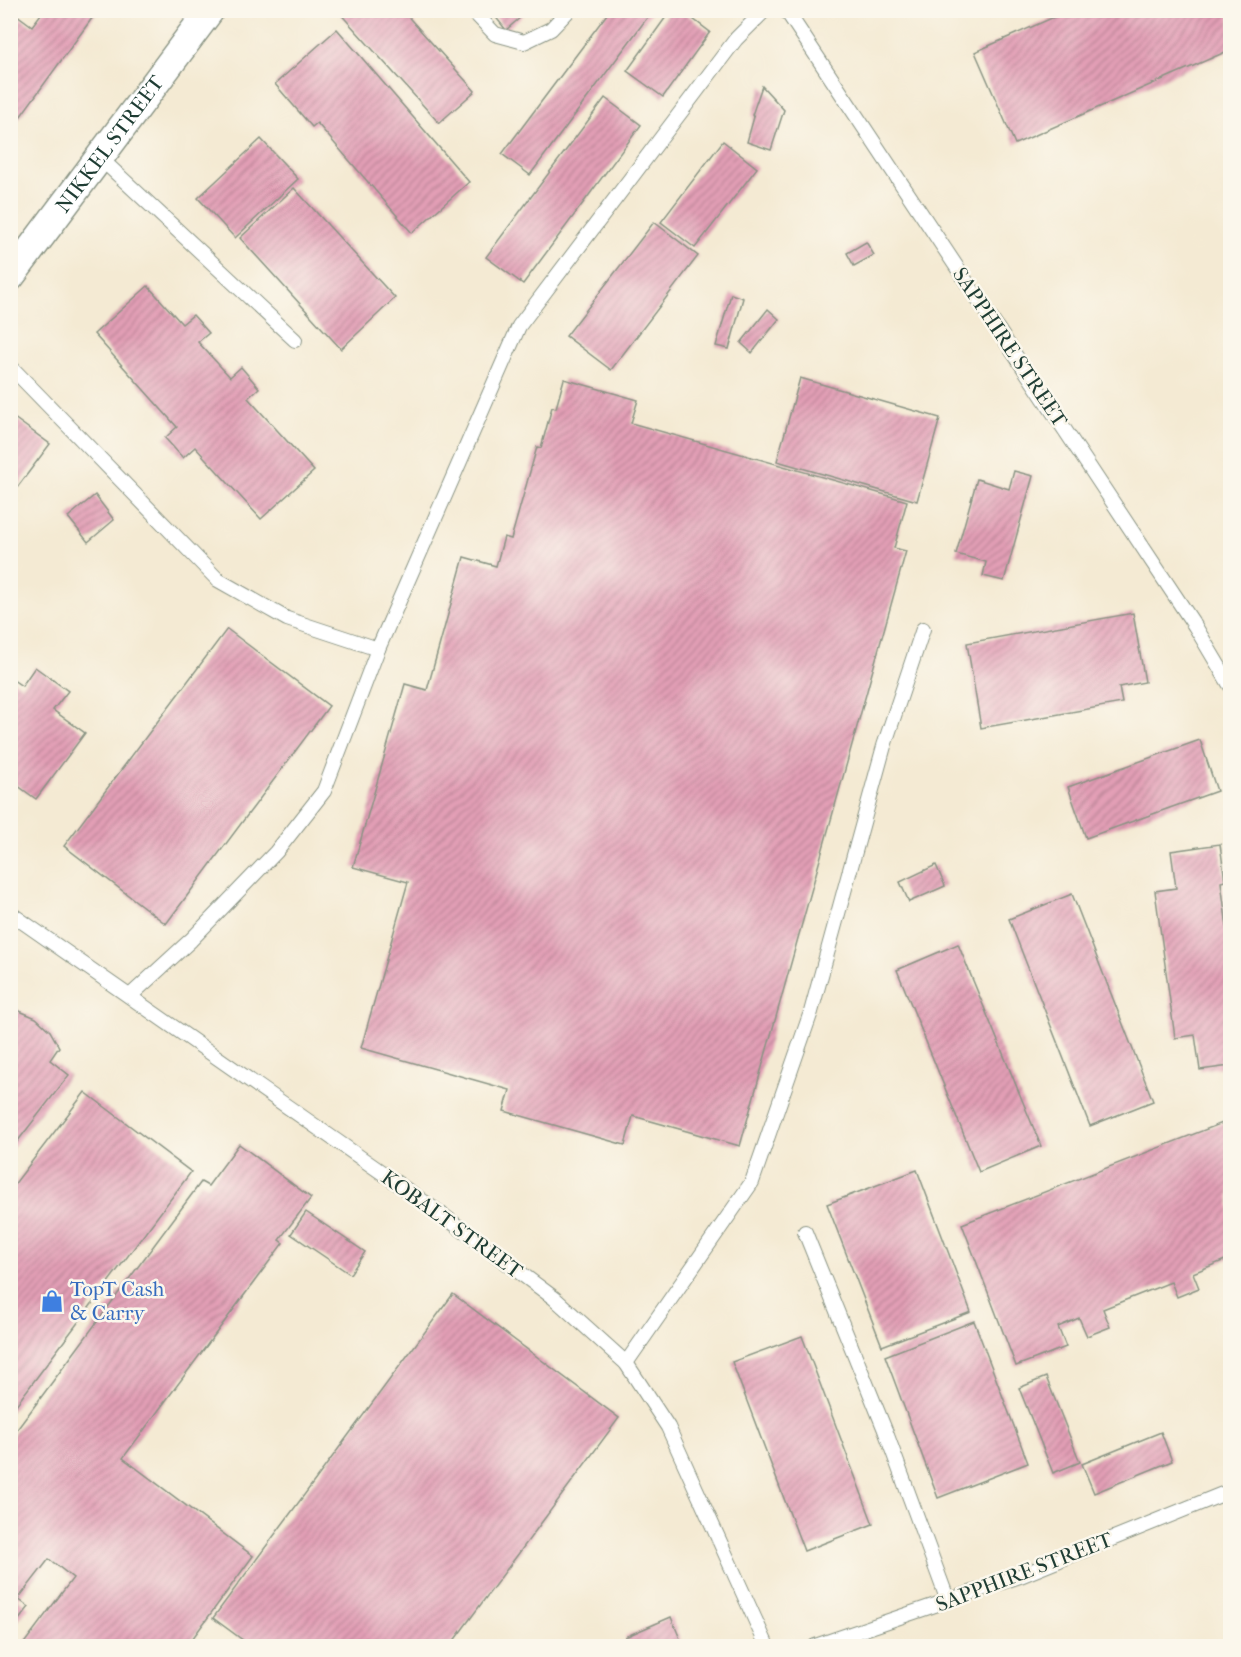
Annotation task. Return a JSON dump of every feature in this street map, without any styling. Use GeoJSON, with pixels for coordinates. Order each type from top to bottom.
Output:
{"type":"FeatureCollection","features":[{"type":"Feature","properties":{"kind":"street","name":"NIKKEL STREET"},"geometry":{"type":"LineString","coordinates":[[10,277],[210,10]]}},
{"type":"Feature","properties":{"kind":"lane"},"geometry":{"type":"LineString","coordinates":[[472,10],[495,34],[524,42],[551,29],[569,10]]}},
{"type":"Feature","properties":{"kind":"lane"},"geometry":{"type":"LineString","coordinates":[[130,996],[191,940],[276,852],[324,791],[378,649],[519,326],[736,39],[765,10]]}},
{"type":"Feature","properties":{"kind":"lane","name":"SAPPHIRE STREET"},"geometry":{"type":"LineString","coordinates":[[786,10],[1195,626],[1230,685]]}},
{"type":"Feature","properties":{"kind":"lane"},"geometry":{"type":"LineString","coordinates":[[99,157],[295,340]]}},
{"type":"Feature","properties":{"kind":"lane"},"geometry":{"type":"LineString","coordinates":[[10,366],[218,580],[287,619],[378,649]]}},
{"type":"Feature","properties":{"kind":"lane"},"geometry":{"type":"LineString","coordinates":[[626,1363],[752,1182],[811,1012],[884,746],[923,629]]}},
{"type":"Feature","properties":{"kind":"lane","name":"KOBALT STREET"},"geometry":{"type":"LineString","coordinates":[[10,913],[437,1211],[554,1298],[626,1363],[668,1427],[767,1647]]}},
{"type":"Feature","properties":{"kind":"lane"},"geometry":{"type":"LineString","coordinates":[[806,1232],[885,1430],[948,1601]]}},
{"type":"Feature","properties":{"kind":"lane","name":"SAPPHIRE STREET"},"geometry":{"type":"LineString","coordinates":[[815,1647],[1020,1576],[1230,1491]]}},
{"type":"Feature","properties":{"kind":"building"},"geometry":{"type":"Polygon","coordinates":[[[44,10],[98,10],[15,124],[10,120],[10,16],[13,12],[32,26],[44,10]]]}},
{"type":"Feature","properties":{"kind":"building"},"geometry":{"type":"Polygon","coordinates":[[[337,10],[402,10],[475,91],[439,123],[337,10]]]}},
{"type":"Feature","properties":{"kind":"building"},"geometry":{"type":"Polygon","coordinates":[[[490,10],[529,10],[506,30],[490,10]]]}},
{"type":"Feature","properties":{"kind":"building"},"geometry":{"type":"Polygon","coordinates":[[[610,10],[653,10],[530,175],[502,154],[610,10]]]}},
{"type":"Feature","properties":{"kind":"building"},"geometry":{"type":"Polygon","coordinates":[[[671,10],[681,10],[710,32],[663,97],[627,71],[671,10]]]}},
{"type":"Feature","properties":{"kind":"building"},"geometry":{"type":"Polygon","coordinates":[[[1070,10],[1230,10],[1230,50],[1015,144],[975,52],[1070,10]]]}},
{"type":"Feature","properties":{"kind":"building"},"geometry":{"type":"Polygon","coordinates":[[[337,29],[469,182],[412,233],[317,123],[312,127],[275,84],[337,29]]]}},
{"type":"Feature","properties":{"kind":"building"},"geometry":{"type":"Polygon","coordinates":[[[762,86],[784,110],[771,150],[747,142],[754,117],[752,115],[762,86]]]}},
{"type":"Feature","properties":{"kind":"building"},"geometry":{"type":"Polygon","coordinates":[[[605,98],[641,125],[523,284],[486,257],[605,98]]]}},
{"type":"Feature","properties":{"kind":"building"},"geometry":{"type":"Polygon","coordinates":[[[261,139],[298,179],[235,238],[198,198],[261,139]]]}},
{"type":"Feature","properties":{"kind":"building"},"geometry":{"type":"Polygon","coordinates":[[[723,141],[757,168],[695,248],[661,222],[723,141]]]}},
{"type":"Feature","properties":{"kind":"building"},"geometry":{"type":"Polygon","coordinates":[[[294,188],[395,298],[341,349],[240,238],[294,188]]]}},
{"type":"Feature","properties":{"kind":"building"},"geometry":{"type":"Polygon","coordinates":[[[654,222],[698,256],[611,370],[566,336],[654,222]]]}},
{"type":"Feature","properties":{"kind":"building"},"geometry":{"type":"Polygon","coordinates":[[[866,242],[874,255],[854,266],[847,253],[866,242]]]}},
{"type":"Feature","properties":{"kind":"building"},"geometry":{"type":"Polygon","coordinates":[[[148,286],[182,324],[193,315],[209,333],[198,342],[230,377],[241,367],[259,388],[248,398],[314,471],[261,519],[195,447],[183,458],[165,438],[177,427],[94,334],[148,286]]]}},
{"type":"Feature","properties":{"kind":"building"},"geometry":{"type":"Polygon","coordinates":[[[731,294],[743,298],[729,349],[716,346],[731,294]]]}},
{"type":"Feature","properties":{"kind":"building"},"geometry":{"type":"Polygon","coordinates":[[[768,309],[779,319],[752,353],[741,343],[768,309]]]}},
{"type":"Feature","properties":{"kind":"building"},"geometry":{"type":"Polygon","coordinates":[[[800,378],[940,418],[917,501],[777,461],[800,378]]]}},
{"type":"Feature","properties":{"kind":"building"},"geometry":{"type":"Polygon","coordinates":[[[564,379],[638,400],[631,423],[907,501],[894,548],[906,551],[740,1146],[633,1116],[625,1145],[504,1111],[510,1090],[361,1048],[408,882],[353,867],[405,684],[427,690],[464,557],[496,566],[504,537],[511,539],[537,447],[541,448],[552,407],[556,408],[564,379]]]}},
{"type":"Feature","properties":{"kind":"building"},"geometry":{"type":"Polygon","coordinates":[[[10,415],[50,444],[10,497],[10,415]]]}},
{"type":"Feature","properties":{"kind":"building"},"geometry":{"type":"Polygon","coordinates":[[[1014,471],[1033,476],[1004,581],[983,576],[986,562],[956,554],[977,479],[1009,489],[1014,471]]]}},
{"type":"Feature","properties":{"kind":"building"},"geometry":{"type":"Polygon","coordinates":[[[95,495],[114,520],[88,542],[68,517],[95,495]]]}},
{"type":"Feature","properties":{"kind":"building"},"geometry":{"type":"Polygon","coordinates":[[[1133,613],[1145,682],[1119,687],[1122,703],[981,728],[967,643],[1133,613]]]}},
{"type":"Feature","properties":{"kind":"building"},"geometry":{"type":"Polygon","coordinates":[[[227,629],[329,706],[166,924],[64,846],[227,629]]]}},
{"type":"Feature","properties":{"kind":"building"},"geometry":{"type":"Polygon","coordinates":[[[35,667],[68,691],[53,710],[85,733],[36,799],[10,780],[10,678],[22,686],[35,667]]]}},
{"type":"Feature","properties":{"kind":"building"},"geometry":{"type":"Polygon","coordinates":[[[1200,740],[1217,791],[1086,838],[1068,787],[1200,740]]]}},
{"type":"Feature","properties":{"kind":"building"},"geometry":{"type":"Polygon","coordinates":[[[1220,844],[1225,881],[1221,882],[1230,950],[1230,1066],[1200,1070],[1195,1035],[1175,1038],[1155,891],[1176,888],[1171,851],[1220,844]]]}},
{"type":"Feature","properties":{"kind":"building"},"geometry":{"type":"Polygon","coordinates":[[[936,865],[945,886],[909,902],[900,882],[936,865]]]}},
{"type":"Feature","properties":{"kind":"building"},"geometry":{"type":"Polygon","coordinates":[[[1072,894],[1153,1101],[1090,1126],[1009,919],[1072,894]]]}},
{"type":"Feature","properties":{"kind":"building"},"geometry":{"type":"Polygon","coordinates":[[[958,944],[1041,1146],[979,1172],[897,970],[958,944]]]}},
{"type":"Feature","properties":{"kind":"building"},"geometry":{"type":"Polygon","coordinates":[[[10,1007],[36,1018],[50,1031],[59,1047],[50,1060],[69,1075],[10,1151],[10,1007]]]}},
{"type":"Feature","properties":{"kind":"building","name":"TopT Cash & Carry"},"geometry":{"type":"Polygon","coordinates":[[[85,1092],[191,1172],[10,1413],[10,1190],[85,1092]]]}},
{"type":"Feature","properties":{"kind":"building"},"geometry":{"type":"Polygon","coordinates":[[[1230,1120],[1230,1258],[1193,1273],[1199,1288],[1177,1297],[1171,1282],[1103,1309],[1110,1327],[1087,1336],[1079,1318],[1058,1327],[1066,1347],[1016,1366],[962,1224],[1230,1120]]]}},
{"type":"Feature","properties":{"kind":"building"},"geometry":{"type":"Polygon","coordinates":[[[239,1144],[311,1198],[279,1240],[283,1243],[123,1458],[253,1556],[187,1646],[22,1646],[73,1578],[49,1559],[18,1599],[29,1607],[10,1631],[10,1439],[201,1182],[208,1186],[239,1144]]]}},
{"type":"Feature","properties":{"kind":"building"},"geometry":{"type":"Polygon","coordinates":[[[917,1170],[971,1312],[882,1346],[827,1204],[917,1170]]]}},
{"type":"Feature","properties":{"kind":"building"},"geometry":{"type":"Polygon","coordinates":[[[306,1212],[365,1252],[350,1274],[291,1234],[306,1212]]]}},
{"type":"Feature","properties":{"kind":"building"},"geometry":{"type":"Polygon","coordinates":[[[453,1294],[619,1418],[450,1646],[251,1646],[213,1618],[453,1294]]]}},
{"type":"Feature","properties":{"kind":"building"},"geometry":{"type":"Polygon","coordinates":[[[974,1321],[1028,1463],[938,1498],[885,1356],[974,1321]]]}},
{"type":"Feature","properties":{"kind":"building"},"geometry":{"type":"Polygon","coordinates":[[[802,1336],[873,1524],[804,1551],[732,1362],[802,1336]]]}},
{"type":"Feature","properties":{"kind":"building"},"geometry":{"type":"Polygon","coordinates":[[[1046,1377],[1080,1462],[1053,1473],[1019,1388],[1046,1377]]]}},
{"type":"Feature","properties":{"kind":"building"},"geometry":{"type":"Polygon","coordinates":[[[1161,1432],[1172,1461],[1094,1493],[1082,1464],[1161,1432]]]}},
{"type":"Feature","properties":{"kind":"building"},"geometry":{"type":"Polygon","coordinates":[[[671,1617],[683,1646],[629,1646],[625,1637],[671,1617]]]}},
{"type":"Feature","properties":{"kind":"place","name":"TopT Cash & Carry"},"geometry":{"type":"Point","coordinates":[52,1301]}}]}
